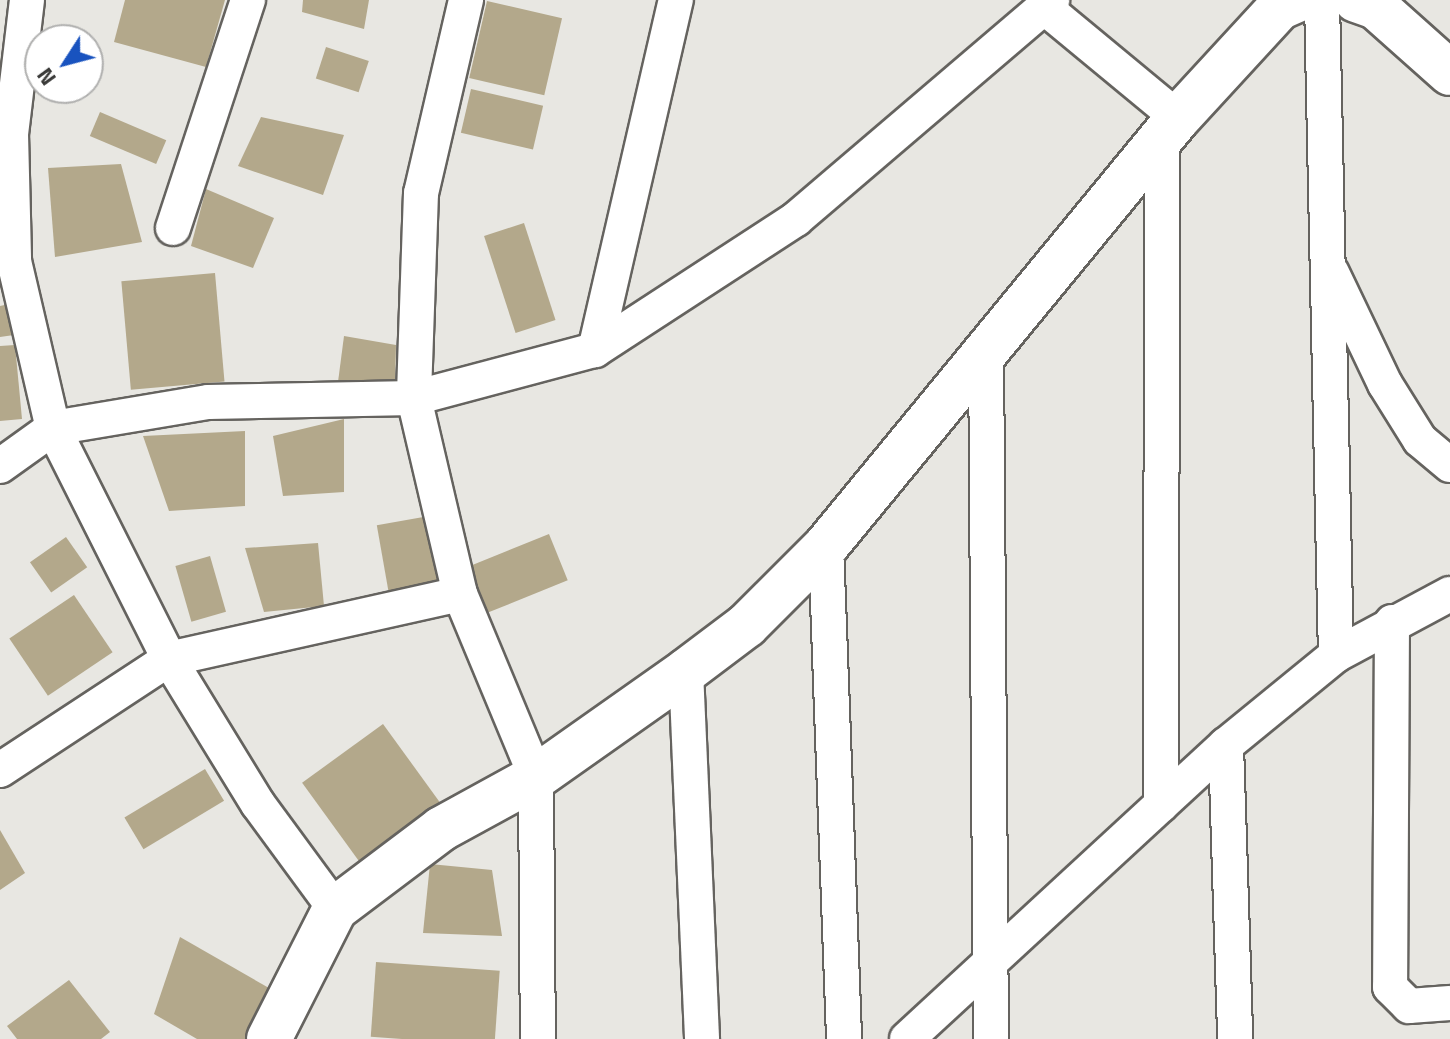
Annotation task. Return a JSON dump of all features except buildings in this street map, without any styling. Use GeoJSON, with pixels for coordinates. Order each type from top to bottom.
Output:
{"type":"FeatureCollection","features":[{"type":"Feature","properties":{"kind":"street"},"geometry":{"type":"LineString","coordinates":[[27,0],[11,134],[14,261],[53,428],[169,659],[258,804],[335,909]]}},
{"type":"Feature","properties":{"kind":"street"},"geometry":{"type":"LineString","coordinates":[[173,228],[248,0]]}},
{"type":"Feature","properties":{"kind":"street"},"geometry":{"type":"LineString","coordinates":[[466,0],[421,193],[414,398],[460,594],[536,777],[538,1039]]}},
{"type":"Feature","properties":{"kind":"street"},"geometry":{"type":"LineString","coordinates":[[595,350],[676,0]]}},
{"type":"Feature","properties":{"kind":"street"},"geometry":{"type":"LineString","coordinates":[[269,1039],[335,909],[441,829],[536,777],[686,671],[747,625],[826,546],[986,345],[1170,129],[1279,8],[1297,0]]}},
{"type":"Feature","properties":{"kind":"street"},"geometry":{"type":"LineString","coordinates":[[1322,0],[1336,655]]}},
{"type":"Feature","properties":{"kind":"street"},"geometry":{"type":"LineString","coordinates":[[1356,0],[1376,7],[1450,73]]}},
{"type":"Feature","properties":{"kind":"street"},"geometry":{"type":"LineString","coordinates":[[0,466],[53,428],[208,402],[414,398],[595,350],[796,219],[1048,4],[1170,129],[1161,805]]}},
{"type":"Feature","properties":{"kind":"street"},"geometry":{"type":"LineString","coordinates":[[1326,260],[1385,384],[1420,440],[1450,465]]}},
{"type":"Feature","properties":{"kind":"street"},"geometry":{"type":"LineString","coordinates":[[986,345],[986,961],[991,1039]]}},
{"type":"Feature","properties":{"kind":"street"},"geometry":{"type":"LineString","coordinates":[[826,546],[844,1039]]}},
{"type":"Feature","properties":{"kind":"street"},"geometry":{"type":"LineString","coordinates":[[0,770],[169,659],[460,594]]}},
{"type":"Feature","properties":{"kind":"street"},"geometry":{"type":"LineString","coordinates":[[907,1039],[986,961],[1226,745],[1336,655],[1392,622],[1450,594]]}},
{"type":"Feature","properties":{"kind":"street"},"geometry":{"type":"LineString","coordinates":[[1392,622],[1390,987],[1409,1006],[1450,1003]]}},
{"type":"Feature","properties":{"kind":"street"},"geometry":{"type":"LineString","coordinates":[[686,671],[702,1039]]}},
{"type":"Feature","properties":{"kind":"street"},"geometry":{"type":"LineString","coordinates":[[1226,745],[1235,1039]]}}]}
